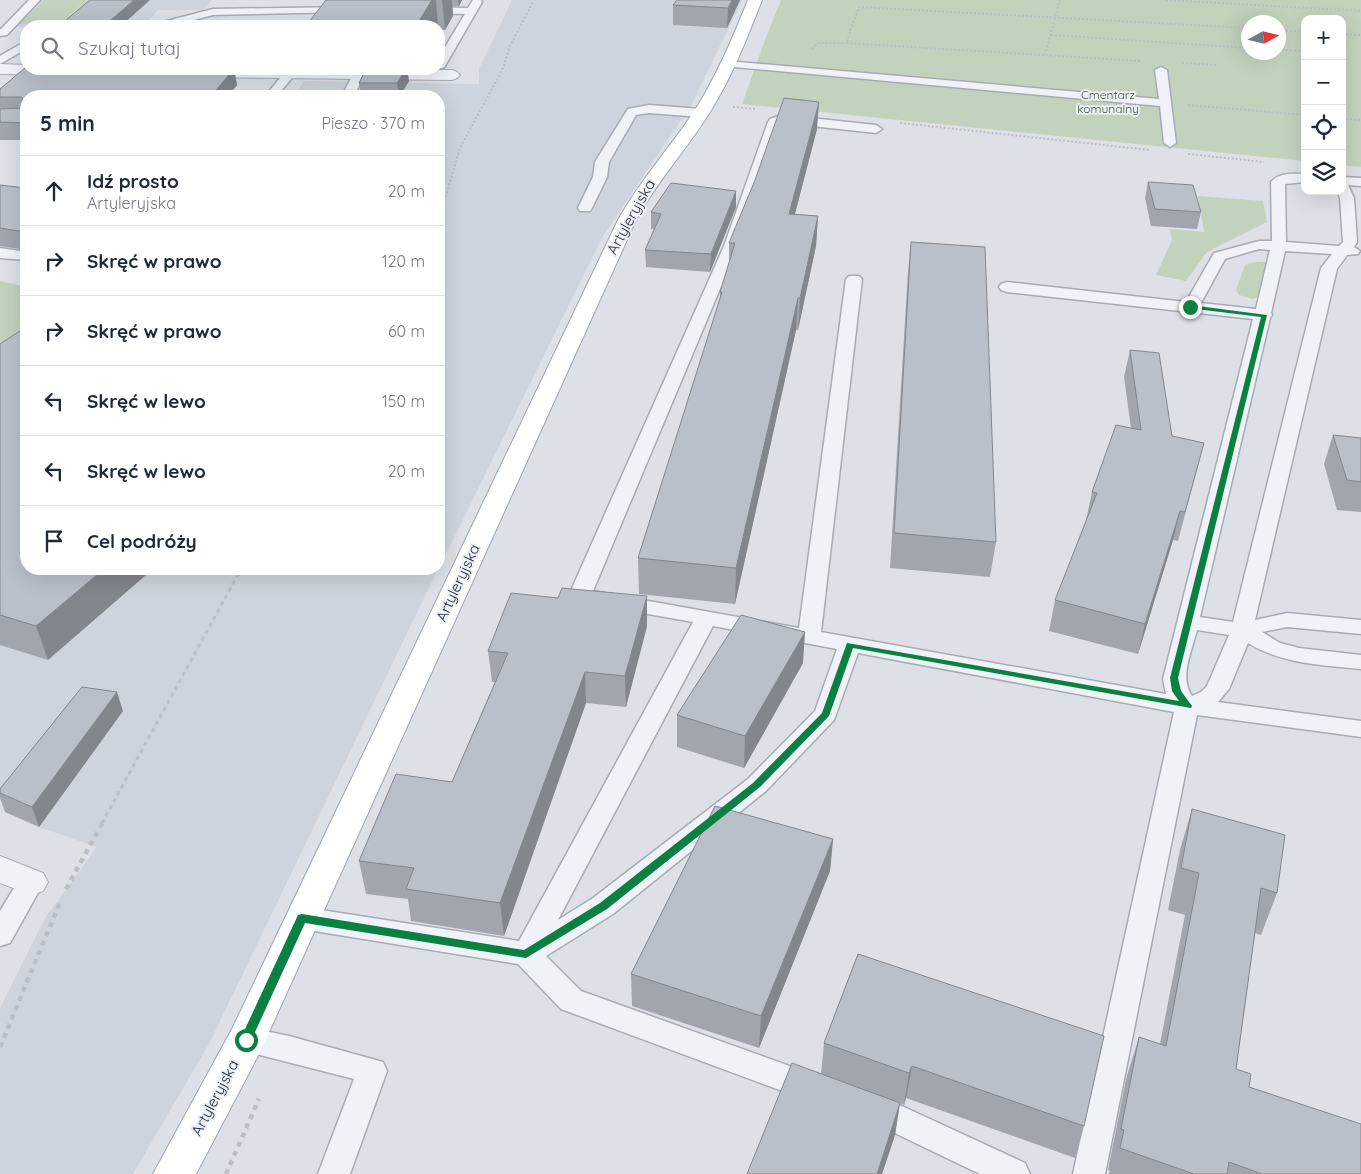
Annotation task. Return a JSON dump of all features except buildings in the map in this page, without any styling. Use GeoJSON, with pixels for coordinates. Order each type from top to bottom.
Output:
{"type":"FeatureCollection","features":[{"type":"Feature","properties":{"kind":"main road","name":"Artyleryjska"},"geometry":{"type":"LineString","coordinates":[[174,1174],[246,1040],[627,220],[647,185],[701,113],[728,64],[755,0]]}},
{"type":"Feature","properties":{"kind":"street"},"geometry":{"type":"LineString","coordinates":[[0,70],[20,70]]}},
{"type":"Feature","properties":{"kind":"street"},"geometry":{"type":"LineString","coordinates":[[445,73],[452,75]]}},
{"type":"Feature","properties":{"kind":"street"},"geometry":{"type":"LineString","coordinates":[[0,869],[31,882]]}},
{"type":"Feature","properties":{"kind":"lane"},"geometry":{"type":"LineString","coordinates":[[1,33],[35,0]]}},
{"type":"Feature","properties":{"kind":"lane"},"geometry":{"type":"LineString","coordinates":[[445,57],[478,0]]}},
{"type":"Feature","properties":{"kind":"lane"},"geometry":{"type":"LineString","coordinates":[[182,20],[213,12],[356,10]]}},
{"type":"Feature","properties":{"kind":"lane"},"geometry":{"type":"LineString","coordinates":[[414,10],[471,11]]}},
{"type":"Feature","properties":{"kind":"lane"},"geometry":{"type":"LineString","coordinates":[[1,33],[18,33]]}},
{"type":"Feature","properties":{"kind":"lane"},"geometry":{"type":"LineString","coordinates":[[445,39],[455,40]]}},
{"type":"Feature","properties":{"kind":"lane"},"geometry":{"type":"LineString","coordinates":[[0,61],[20,48]]}},
{"type":"Feature","properties":{"kind":"lane"},"geometry":{"type":"LineString","coordinates":[[728,64],[1166,102]]}},
{"type":"Feature","properties":{"kind":"lane"},"geometry":{"type":"LineString","coordinates":[[1161,70],[1170,143]]}},
{"type":"Feature","properties":{"kind":"lane"},"geometry":{"type":"LineString","coordinates":[[276,90],[288,75]]}},
{"type":"Feature","properties":{"kind":"lane"},"geometry":{"type":"LineString","coordinates":[[351,90],[358,75]]}},
{"type":"Feature","properties":{"kind":"lane"},"geometry":{"type":"LineString","coordinates":[[585,208],[600,177],[602,162],[632,112],[649,109],[701,113]]}},
{"type":"Feature","properties":{"kind":"lane"},"geometry":{"type":"LineString","coordinates":[[876,129],[782,119],[774,122],[731,246],[580,595],[1187,706],[1361,729]]}},
{"type":"Feature","properties":{"kind":"lane"},"geometry":{"type":"LineString","coordinates":[[1089,1174],[1187,706],[1176,691],[1174,678],[1264,315],[1279,246],[1278,182],[1284,178],[1301,178]]}},
{"type":"Feature","properties":{"kind":"lane"},"geometry":{"type":"LineString","coordinates":[[1346,181],[1361,182]]}},
{"type":"Feature","properties":{"kind":"lane"},"geometry":{"type":"LineString","coordinates":[[1346,195],[1350,242],[1353,251]]}},
{"type":"Feature","properties":{"kind":"lane"},"geometry":{"type":"LineString","coordinates":[[1190,307],[1219,256],[1259,245],[1353,251]]}},
{"type":"Feature","properties":{"kind":"lane"},"geometry":{"type":"LineString","coordinates":[[1187,706],[1209,698],[1217,689],[1242,630],[1329,268],[1353,251]]}},
{"type":"Feature","properties":{"kind":"lane"},"geometry":{"type":"LineString","coordinates":[[0,252],[20,255]]}},
{"type":"Feature","properties":{"kind":"lane"},"geometry":{"type":"LineString","coordinates":[[809,637],[854,279]]}},
{"type":"Feature","properties":{"kind":"lane"},"geometry":{"type":"LineString","coordinates":[[1008,287],[1264,315]]}},
{"type":"Feature","properties":{"kind":"lane"},"geometry":{"type":"LineString","coordinates":[[526,954],[706,618]]}},
{"type":"Feature","properties":{"kind":"lane"},"geometry":{"type":"LineString","coordinates":[[1187,622],[1242,630],[1287,620],[1361,627]]}},
{"type":"Feature","properties":{"kind":"lane"},"geometry":{"type":"LineString","coordinates":[[1242,630],[1272,648],[1299,655],[1361,662]]}},
{"type":"Feature","properties":{"kind":"lane"},"geometry":{"type":"LineString","coordinates":[[526,954],[604,906],[757,785],[826,714],[850,645]]}},
{"type":"Feature","properties":{"kind":"lane"},"geometry":{"type":"LineString","coordinates":[[0,935],[31,882]]}},
{"type":"Feature","properties":{"kind":"lane"},"geometry":{"type":"LineString","coordinates":[[302,918],[526,954],[571,1000],[893,1117],[1014,1174]]}},
{"type":"Feature","properties":{"kind":"lane"},"geometry":{"type":"LineString","coordinates":[[246,1040],[289,1048],[372,1071],[334,1174]]}},
{"type":"Feature","properties":{"kind":"path"},"geometry":{"type":"LineString","coordinates":[[445,199],[460,148],[503,68],[510,46],[534,0]]}},
{"type":"Feature","properties":{"kind":"path"},"geometry":{"type":"LineString","coordinates":[[861,0],[846,43],[1145,61]]}},
{"type":"Feature","properties":{"kind":"path"},"geometry":{"type":"LineString","coordinates":[[1045,55],[1060,0]]}},
{"type":"Feature","properties":{"kind":"path"},"geometry":{"type":"LineString","coordinates":[[1166,0],[1361,11]]}},
{"type":"Feature","properties":{"kind":"path"},"geometry":{"type":"LineString","coordinates":[[859,7],[1241,28]]}},
{"type":"Feature","properties":{"kind":"path"},"geometry":{"type":"LineString","coordinates":[[1286,31],[1301,32]]}},
{"type":"Feature","properties":{"kind":"path"},"geometry":{"type":"LineString","coordinates":[[1346,34],[1361,34]]}},
{"type":"Feature","properties":{"kind":"path"},"geometry":{"type":"LineString","coordinates":[[1051,35],[1241,48]]}},
{"type":"Feature","properties":{"kind":"path"},"geometry":{"type":"LineString","coordinates":[[1286,50],[1301,51]]}},
{"type":"Feature","properties":{"kind":"path"},"geometry":{"type":"LineString","coordinates":[[1180,63],[1218,66]]}},
{"type":"Feature","properties":{"kind":"path"},"geometry":{"type":"LineString","coordinates":[[1166,102],[1301,115]]}},
{"type":"Feature","properties":{"kind":"path"},"geometry":{"type":"LineString","coordinates":[[728,106],[756,109]]}},
{"type":"Feature","properties":{"kind":"path"},"geometry":{"type":"LineString","coordinates":[[1346,119],[1360,120]]}},
{"type":"Feature","properties":{"kind":"path"},"geometry":{"type":"LineString","coordinates":[[896,123],[1159,151]]}},
{"type":"Feature","properties":{"kind":"path"},"geometry":{"type":"LineString","coordinates":[[1188,154],[1267,162]]}},
{"type":"Feature","properties":{"kind":"path"},"geometry":{"type":"LineString","coordinates":[[0,1047],[66,889],[237,575]]}},
{"type":"Feature","properties":{"kind":"path"},"geometry":{"type":"LineString","coordinates":[[31,882],[66,889]]}},
{"type":"Feature","properties":{"kind":"shaded area"},"geometry":{"type":"Polygon","coordinates":[[[40,0],[212,0],[203,10],[158,10],[149,20],[20,20],[40,0]]]}},
{"type":"Feature","properties":{"kind":"shaded area"},"geometry":{"type":"Polygon","coordinates":[[[512,0],[742,0],[692,104],[603,236],[445,556],[445,90],[299,90],[304,81],[479,84],[479,69],[512,0]]]}},
{"type":"Feature","properties":{"kind":"shaded area"},"geometry":{"type":"Polygon","coordinates":[[[20,20],[20,27],[13,27],[20,20]]]}},
{"type":"Feature","properties":{"kind":"shaded area"},"geometry":{"type":"Polygon","coordinates":[[[0,380],[20,525],[20,575],[435,575],[209,1044],[133,1174],[0,1174],[0,1008],[45,918],[97,847],[39,827],[5,811],[15,799],[0,794],[0,380]]]}},
{"type":"Feature","properties":{"kind":"green space"},"geometry":{"type":"Polygon","coordinates":[[[44,0],[87,0],[64,20],[23,20],[44,0]]]}},
{"type":"Feature","properties":{"kind":"green space","name":"Cmentarz komunalny"},"geometry":{"type":"Polygon","coordinates":[[[781,0],[1361,0],[1361,167],[1346,165],[1346,15],[1301,15],[1301,161],[742,104],[781,0]]]}},
{"type":"Feature","properties":{"kind":"green space"},"geometry":{"type":"Polygon","coordinates":[[[1198,196],[1263,201],[1267,222],[1207,252],[1186,281],[1156,275],[1172,240],[1170,229],[1204,232],[1198,196]]]}},
{"type":"Feature","properties":{"kind":"green space"},"geometry":{"type":"Polygon","coordinates":[[[1254,262],[1267,262],[1269,265],[1263,296],[1252,299],[1239,295],[1236,290],[1245,265],[1254,262]]]}},
{"type":"Feature","properties":{"kind":"green space"},"geometry":{"type":"Polygon","coordinates":[[[0,281],[20,286],[20,341],[0,353],[0,281]]]}},
{"type":"Feature","properties":{"kind":"route"},"geometry":{"type":"LineString","coordinates":[[246,1040],[302,918],[367,930],[526,954],[604,906],[757,785],[826,714],[850,645],[1187,706],[1176,691],[1174,678],[1264,315],[1190,307]]}}]}
